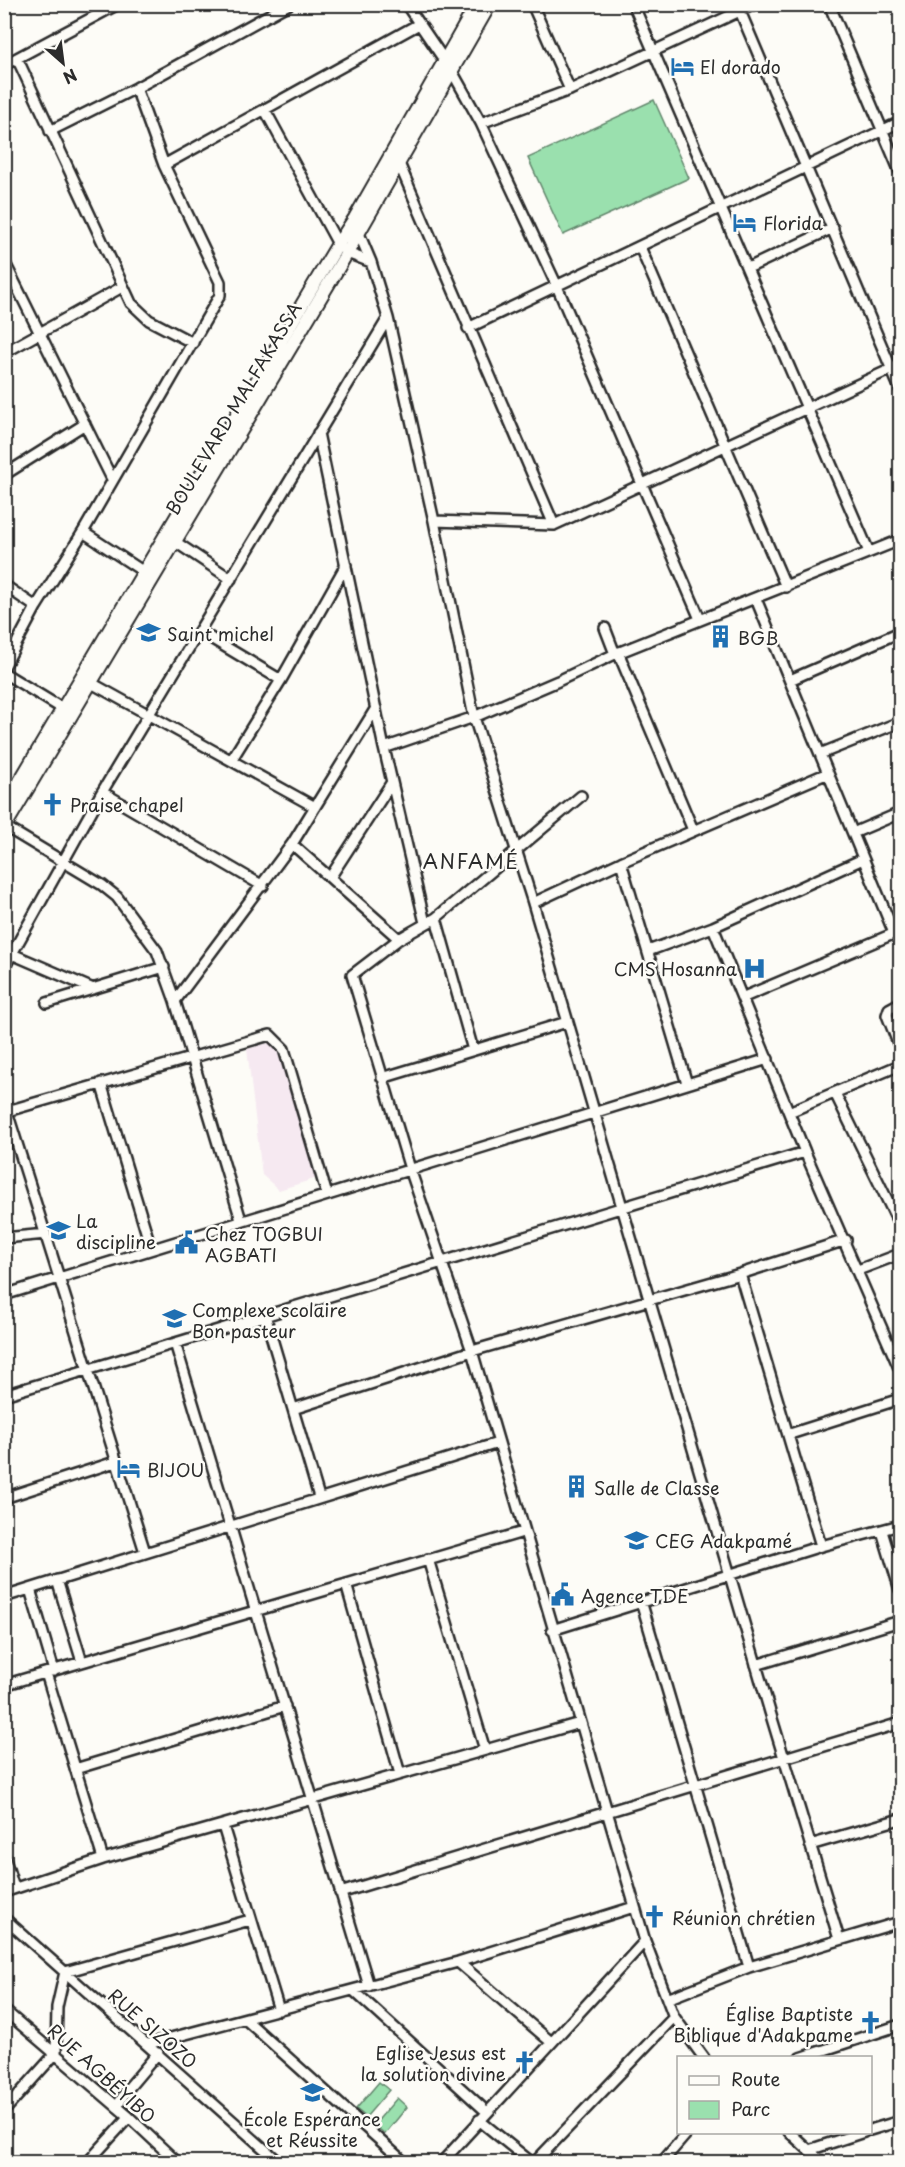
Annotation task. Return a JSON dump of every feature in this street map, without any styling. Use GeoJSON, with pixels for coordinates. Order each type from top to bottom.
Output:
{"type":"FeatureCollection","features":[{"type":"Feature","properties":{"kind":"main road","name":"BOULEVARD MALFAKASSA"},"geometry":{"type":"LineString","coordinates":[[5,827],[144,572],[357,225],[396,156],[444,60],[477,4]]}},
{"type":"Feature","properties":{"kind":"main road","name":"BOULEVARD MALFAKASSA"},"geometry":{"type":"LineString","coordinates":[[396,156],[453,73],[490,4]]}},
{"type":"Feature","properties":{"kind":"main road","name":"BOULEVARD MALFAKASSA"},"geometry":{"type":"LineString","coordinates":[[4,808],[63,709],[86,680],[174,541],[342,249]]}},
{"type":"Feature","properties":{"kind":"street"},"geometry":{"type":"LineString","coordinates":[[4,65],[118,4]]}},
{"type":"Feature","properties":{"kind":"street"},"geometry":{"type":"LineString","coordinates":[[266,4],[272,14]]}},
{"type":"Feature","properties":{"kind":"street"},"geometry":{"type":"LineString","coordinates":[[50,131],[136,88],[289,4]]}},
{"type":"Feature","properties":{"kind":"street"},"geometry":{"type":"LineString","coordinates":[[406,4],[453,73],[481,123],[556,284],[644,483],[700,619]]}},
{"type":"Feature","properties":{"kind":"street"},"geometry":{"type":"LineString","coordinates":[[532,4],[570,90]]}},
{"type":"Feature","properties":{"kind":"street"},"geometry":{"type":"LineString","coordinates":[[633,4],[722,206],[868,552]]}},
{"type":"Feature","properties":{"kind":"street"},"geometry":{"type":"LineString","coordinates":[[481,123],[570,90],[654,52],[739,8],[755,4]]}},
{"type":"Feature","properties":{"kind":"street"},"geometry":{"type":"LineString","coordinates":[[829,4],[900,172]]}},
{"type":"Feature","properties":{"kind":"street"},"geometry":{"type":"LineString","coordinates":[[739,8],[833,228],[896,367],[900,389]]}},
{"type":"Feature","properties":{"kind":"street"},"geometry":{"type":"LineString","coordinates":[[164,165],[419,24]]}},
{"type":"Feature","properties":{"kind":"street"},"geometry":{"type":"LineString","coordinates":[[17,58],[122,287],[138,311],[148,320],[193,343]]}},
{"type":"Feature","properties":{"kind":"street"},"geometry":{"type":"LineString","coordinates":[[4,667],[36,607],[83,532],[220,295],[220,282],[164,165],[136,88]]}},
{"type":"Feature","properties":{"kind":"street"},"geometry":{"type":"LineString","coordinates":[[266,110],[342,249],[371,262]]}},
{"type":"Feature","properties":{"kind":"street"},"geometry":{"type":"LineString","coordinates":[[468,328],[556,284],[640,247],[900,122]]}},
{"type":"Feature","properties":{"kind":"street"},"geometry":{"type":"LineString","coordinates":[[396,156],[554,525]]}},
{"type":"Feature","properties":{"kind":"street"},"geometry":{"type":"LineString","coordinates":[[357,225],[388,318],[434,521],[474,717],[533,903],[729,1575],[839,1940]]}},
{"type":"Feature","properties":{"kind":"street"},"geometry":{"type":"LineString","coordinates":[[748,268],[833,228]]}},
{"type":"Feature","properties":{"kind":"street"},"geometry":{"type":"LineString","coordinates":[[640,247],[786,587]]}},
{"type":"Feature","properties":{"kind":"street"},"geometry":{"type":"LineString","coordinates":[[4,261],[112,479]]}},
{"type":"Feature","properties":{"kind":"street"},"geometry":{"type":"LineString","coordinates":[[4,352],[122,287]]}},
{"type":"Feature","properties":{"kind":"street"},"geometry":{"type":"LineString","coordinates":[[4,968],[102,792],[388,318]]}},
{"type":"Feature","properties":{"kind":"street"},"geometry":{"type":"LineString","coordinates":[[434,521],[554,525],[896,367]]}},
{"type":"Feature","properties":{"kind":"street"},"geometry":{"type":"LineString","coordinates":[[4,476],[85,424]]}},
{"type":"Feature","properties":{"kind":"street"},"geometry":{"type":"LineString","coordinates":[[318,433],[384,748],[425,923]]}},
{"type":"Feature","properties":{"kind":"street"},"geometry":{"type":"LineString","coordinates":[[83,532],[144,572]]}},
{"type":"Feature","properties":{"kind":"street"},"geometry":{"type":"LineString","coordinates":[[384,748],[474,717],[616,653],[900,540]]}},
{"type":"Feature","properties":{"kind":"street"},"geometry":{"type":"LineString","coordinates":[[174,541],[231,579]]}},
{"type":"Feature","properties":{"kind":"street"},"geometry":{"type":"LineString","coordinates":[[232,759],[281,680],[346,565]]}},
{"type":"Feature","properties":{"kind":"street"},"geometry":{"type":"LineString","coordinates":[[4,585],[36,607]]}},
{"type":"Feature","properties":{"kind":"street"},"geometry":{"type":"LineString","coordinates":[[744,997],[897,932],[863,860],[756,599]]}},
{"type":"Feature","properties":{"kind":"street"},"geometry":{"type":"LineString","coordinates":[[605,628],[693,831]]}},
{"type":"Feature","properties":{"kind":"street"},"geometry":{"type":"LineString","coordinates":[[199,631],[281,680]]}},
{"type":"Feature","properties":{"kind":"street"},"geometry":{"type":"LineString","coordinates":[[790,680],[900,632]]}},
{"type":"Feature","properties":{"kind":"street"},"geometry":{"type":"LineString","coordinates":[[4,673],[63,709]]}},
{"type":"Feature","properties":{"kind":"street"},"geometry":{"type":"LineString","coordinates":[[86,680],[315,807]]}},
{"type":"Feature","properties":{"kind":"street"},"geometry":{"type":"LineString","coordinates":[[175,1001],[263,886],[292,844],[376,708]]}},
{"type":"Feature","properties":{"kind":"street"},"geometry":{"type":"LineString","coordinates":[[820,754],[900,723]]}},
{"type":"Feature","properties":{"kind":"street"},"geometry":{"type":"LineString","coordinates":[[533,903],[621,862],[828,773]]}},
{"type":"Feature","properties":{"kind":"street"},"geometry":{"type":"LineString","coordinates":[[331,876],[392,782]]}},
{"type":"Feature","properties":{"kind":"street"},"geometry":{"type":"LineString","coordinates":[[102,792],[263,886]]}},
{"type":"Feature","properties":{"kind":"street"},"geometry":{"type":"LineString","coordinates":[[581,796],[436,918],[399,939],[352,975],[410,1169],[472,1351],[523,1532],[645,1941],[674,2017],[703,2056]]}},
{"type":"Feature","properties":{"kind":"street"},"geometry":{"type":"LineString","coordinates":[[853,833],[900,813]]}},
{"type":"Feature","properties":{"kind":"street"},"geometry":{"type":"LineString","coordinates":[[5,827],[102,885],[117,897],[147,937],[164,967],[241,1220]]}},
{"type":"Feature","properties":{"kind":"street"},"geometry":{"type":"LineString","coordinates":[[292,844],[331,876],[399,939]]}},
{"type":"Feature","properties":{"kind":"street"},"geometry":{"type":"LineString","coordinates":[[648,951],[713,927],[863,860]]}},
{"type":"Feature","properties":{"kind":"street"},"geometry":{"type":"LineString","coordinates":[[621,862],[687,1084]]}},
{"type":"Feature","properties":{"kind":"street"},"geometry":{"type":"LineString","coordinates":[[436,918],[473,1050]]}},
{"type":"Feature","properties":{"kind":"street"},"geometry":{"type":"LineString","coordinates":[[713,927],[744,997],[805,1152],[900,1366]]}},
{"type":"Feature","properties":{"kind":"street"},"geometry":{"type":"LineString","coordinates":[[12,954],[93,989]]}},
{"type":"Feature","properties":{"kind":"street"},"geometry":{"type":"LineString","coordinates":[[47,1003],[164,967]]}},
{"type":"Feature","properties":{"kind":"street"},"geometry":{"type":"LineString","coordinates":[[900,1003],[889,1009],[888,1015],[900,1048]]}},
{"type":"Feature","properties":{"kind":"street"},"geometry":{"type":"LineString","coordinates":[[382,1078],[567,1022]]}},
{"type":"Feature","properties":{"kind":"street"},"geometry":{"type":"LineString","coordinates":[[145,1552],[6,1108],[270,1035],[278,1040],[284,1049],[327,1195]]}},
{"type":"Feature","properties":{"kind":"street"},"geometry":{"type":"LineString","coordinates":[[4,1295],[768,1059]]}},
{"type":"Feature","properties":{"kind":"street"},"geometry":{"type":"LineString","coordinates":[[789,1112],[900,1065]]}},
{"type":"Feature","properties":{"kind":"street"},"geometry":{"type":"LineString","coordinates":[[101,1083],[151,1248]]}},
{"type":"Feature","properties":{"kind":"street"},"geometry":{"type":"LineString","coordinates":[[835,1094],[900,1226]]}},
{"type":"Feature","properties":{"kind":"street"},"geometry":{"type":"LineString","coordinates":[[4,1395],[805,1152]]}},
{"type":"Feature","properties":{"kind":"street"},"geometry":{"type":"LineString","coordinates":[[4,1238],[46,1234]]}},
{"type":"Feature","properties":{"kind":"street"},"geometry":{"type":"LineString","coordinates":[[293,1409],[472,1351],[740,1274],[846,1240]]}},
{"type":"Feature","properties":{"kind":"street"},"geometry":{"type":"LineString","coordinates":[[858,1270],[900,1254]]}},
{"type":"Feature","properties":{"kind":"street"},"geometry":{"type":"LineString","coordinates":[[740,1274],[790,1434],[821,1546]]}},
{"type":"Feature","properties":{"kind":"street"},"geometry":{"type":"LineString","coordinates":[[265,1315],[319,1497]]}},
{"type":"Feature","properties":{"kind":"street"},"geometry":{"type":"LineString","coordinates":[[175,1343],[369,1986]]}},
{"type":"Feature","properties":{"kind":"street"},"geometry":{"type":"LineString","coordinates":[[790,1434],[900,1400]]}},
{"type":"Feature","properties":{"kind":"street"},"geometry":{"type":"LineString","coordinates":[[4,1597],[498,1443]]}},
{"type":"Feature","properties":{"kind":"street"},"geometry":{"type":"LineString","coordinates":[[4,1498],[115,1462]]}},
{"type":"Feature","properties":{"kind":"street"},"geometry":{"type":"LineString","coordinates":[[552,1630],[821,1546],[900,1525]]}},
{"type":"Feature","properties":{"kind":"street"},"geometry":{"type":"LineString","coordinates":[[882,1531],[900,1590]]}},
{"type":"Feature","properties":{"kind":"street"},"geometry":{"type":"LineString","coordinates":[[4,1685],[523,1532]]}},
{"type":"Feature","properties":{"kind":"street"},"geometry":{"type":"LineString","coordinates":[[428,1559],[485,1750]]}},
{"type":"Feature","properties":{"kind":"street"},"geometry":{"type":"LineString","coordinates":[[57,1580],[82,1662]]}},
{"type":"Feature","properties":{"kind":"street"},"geometry":{"type":"LineString","coordinates":[[346,1584],[400,1774]]}},
{"type":"Feature","properties":{"kind":"street"},"geometry":{"type":"LineString","coordinates":[[30,1589],[75,1768],[103,1859]]}},
{"type":"Feature","properties":{"kind":"street"},"geometry":{"type":"LineString","coordinates":[[641,1601],[698,1785],[749,1967]]}},
{"type":"Feature","properties":{"kind":"street"},"geometry":{"type":"LineString","coordinates":[[756,1665],[900,1621]]}},
{"type":"Feature","properties":{"kind":"street"},"geometry":{"type":"LineString","coordinates":[[75,1768],[285,1706]]}},
{"type":"Feature","properties":{"kind":"street"},"geometry":{"type":"LineString","coordinates":[[4,1856],[9,1890],[103,1859],[580,1723]]}},
{"type":"Feature","properties":{"kind":"street"},"geometry":{"type":"LineString","coordinates":[[340,1893],[900,1723]]}},
{"type":"Feature","properties":{"kind":"street"},"geometry":{"type":"LineString","coordinates":[[810,1845],[900,1819]]}},
{"type":"Feature","properties":{"kind":"street"},"geometry":{"type":"LineString","coordinates":[[223,1826],[279,2010]]}},
{"type":"Feature","properties":{"kind":"street"},"geometry":{"type":"LineString","coordinates":[[148,2044],[459,1962],[634,1907]]}},
{"type":"Feature","properties":{"kind":"street","name":"RUE SIZOZO"},"geometry":{"type":"LineString","coordinates":[[4,1918],[279,2163]]}},
{"type":"Feature","properties":{"kind":"street"},"geometry":{"type":"LineString","coordinates":[[4,2111],[56,2053],[57,2007],[65,1972],[250,1920]]}},
{"type":"Feature","properties":{"kind":"street"},"geometry":{"type":"LineString","coordinates":[[667,1999],[749,1967],[900,1922]]}},
{"type":"Feature","properties":{"kind":"street"},"geometry":{"type":"LineString","coordinates":[[441,2163],[645,1941]]}},
{"type":"Feature","properties":{"kind":"street"},"geometry":{"type":"LineString","coordinates":[[459,1962],[551,2042]]}},
{"type":"Feature","properties":{"kind":"street"},"geometry":{"type":"LineString","coordinates":[[353,1990],[487,2112]]}},
{"type":"Feature","properties":{"kind":"street","name":"RUE AGBÉYIBO"},"geometry":{"type":"LineString","coordinates":[[4,2010],[129,2117],[177,2163]]}},
{"type":"Feature","properties":{"kind":"street"},"geometry":{"type":"LineString","coordinates":[[479,2120],[533,2163],[674,2017]]}},
{"type":"Feature","properties":{"kind":"street"},"geometry":{"type":"LineString","coordinates":[[245,2019],[404,2163]]}},
{"type":"Feature","properties":{"kind":"street"},"geometry":{"type":"LineString","coordinates":[[806,2056],[900,2025]]}},
{"type":"Feature","properties":{"kind":"street"},"geometry":{"type":"LineString","coordinates":[[117,2107],[126,2091],[158,2053]]}},
{"type":"Feature","properties":{"kind":"street"},"geometry":{"type":"LineString","coordinates":[[88,2163],[129,2117]]}},
{"type":"Feature","properties":{"kind":"street"},"geometry":{"type":"LineString","coordinates":[[872,2129],[900,2121]]}},
{"type":"Feature","properties":{"kind":"street"},"geometry":{"type":"LineString","coordinates":[[668,2161],[687,2134]]}},
{"type":"Feature","properties":{"kind":"street"},"geometry":{"type":"LineString","coordinates":[[790,2134],[822,2163]]}},
{"type":"Feature","properties":{"kind":"street"},"geometry":{"type":"LineString","coordinates":[[809,2150],[861,2134]]}},
{"type":"Feature","properties":{"kind":"shaded area"},"geometry":{"type":"Polygon","coordinates":[[[272,1042],[276,1044],[317,1178],[279,1190],[262,1175],[247,1049],[272,1042]]]}},
{"type":"Feature","properties":{"kind":"green space"},"geometry":{"type":"Polygon","coordinates":[[[654,100],[689,178],[563,235],[528,158],[654,100]]]}},
{"type":"Feature","properties":{"kind":"green space"},"geometry":{"type":"Polygon","coordinates":[[[379,2082],[389,2090],[366,2117],[356,2109],[379,2082]]]}},
{"type":"Feature","properties":{"kind":"green space"},"geometry":{"type":"Polygon","coordinates":[[[397,2098],[407,2107],[385,2134],[374,2125],[397,2098]]]}},
{"type":"Feature","properties":{"kind":"place","name":"El dorado"},"geometry":{"type":"Point","coordinates":[682,66]}},
{"type":"Feature","properties":{"kind":"place","name":"Florida"},"geometry":{"type":"Point","coordinates":[745,222]}},
{"type":"Feature","properties":{"kind":"place","name":"Saint michel"},"geometry":{"type":"Point","coordinates":[149,633]}},
{"type":"Feature","properties":{"kind":"place","name":"BGB"},"geometry":{"type":"Point","coordinates":[720,637]}},
{"type":"Feature","properties":{"kind":"place","name":"Praise chapel"},"geometry":{"type":"Point","coordinates":[52,804]}},
{"type":"Feature","properties":{"kind":"place","name":"CMS Hosanna"},"geometry":{"type":"Point","coordinates":[755,968]}},
{"type":"Feature","properties":{"kind":"place","name":"La discipline"},"geometry":{"type":"Point","coordinates":[58,1230]}},
{"type":"Feature","properties":{"kind":"place","name":"Chez TOGBUI AGBATI"},"geometry":{"type":"Point","coordinates":[187,1243]}},
{"type":"Feature","properties":{"kind":"place","name":"Complexe scolaire Bon pasteur"},"geometry":{"type":"Point","coordinates":[174,1319]}},
{"type":"Feature","properties":{"kind":"place","name":"BIJOU"},"geometry":{"type":"Point","coordinates":[129,1469]}},
{"type":"Feature","properties":{"kind":"place","name":"Salle de Classe"},"geometry":{"type":"Point","coordinates":[576,1487]}},
{"type":"Feature","properties":{"kind":"place","name":"CEG Adakpamé"},"geometry":{"type":"Point","coordinates":[637,1540]}},
{"type":"Feature","properties":{"kind":"place","name":"Agence TDE"},"geometry":{"type":"Point","coordinates":[563,1595]}},
{"type":"Feature","properties":{"kind":"place","name":"Réunion chrétien"},"geometry":{"type":"Point","coordinates":[654,1917]}},
{"type":"Feature","properties":{"kind":"place","name":"Église Baptiste Biblique d'Adakpame"},"geometry":{"type":"Point","coordinates":[871,2023]}},
{"type":"Feature","properties":{"kind":"place","name":"Eglise Jesus est la solution divine"},"geometry":{"type":"Point","coordinates":[524,2062]}},
{"type":"Feature","properties":{"kind":"place","name":"École Espérance et Réussite"},"geometry":{"type":"Point","coordinates":[312,2092]}},
{"type":"Feature","properties":{"kind":"district","name":"ANFAMÉ"},"geometry":{"type":"Point","coordinates":[471,861]}}]}
